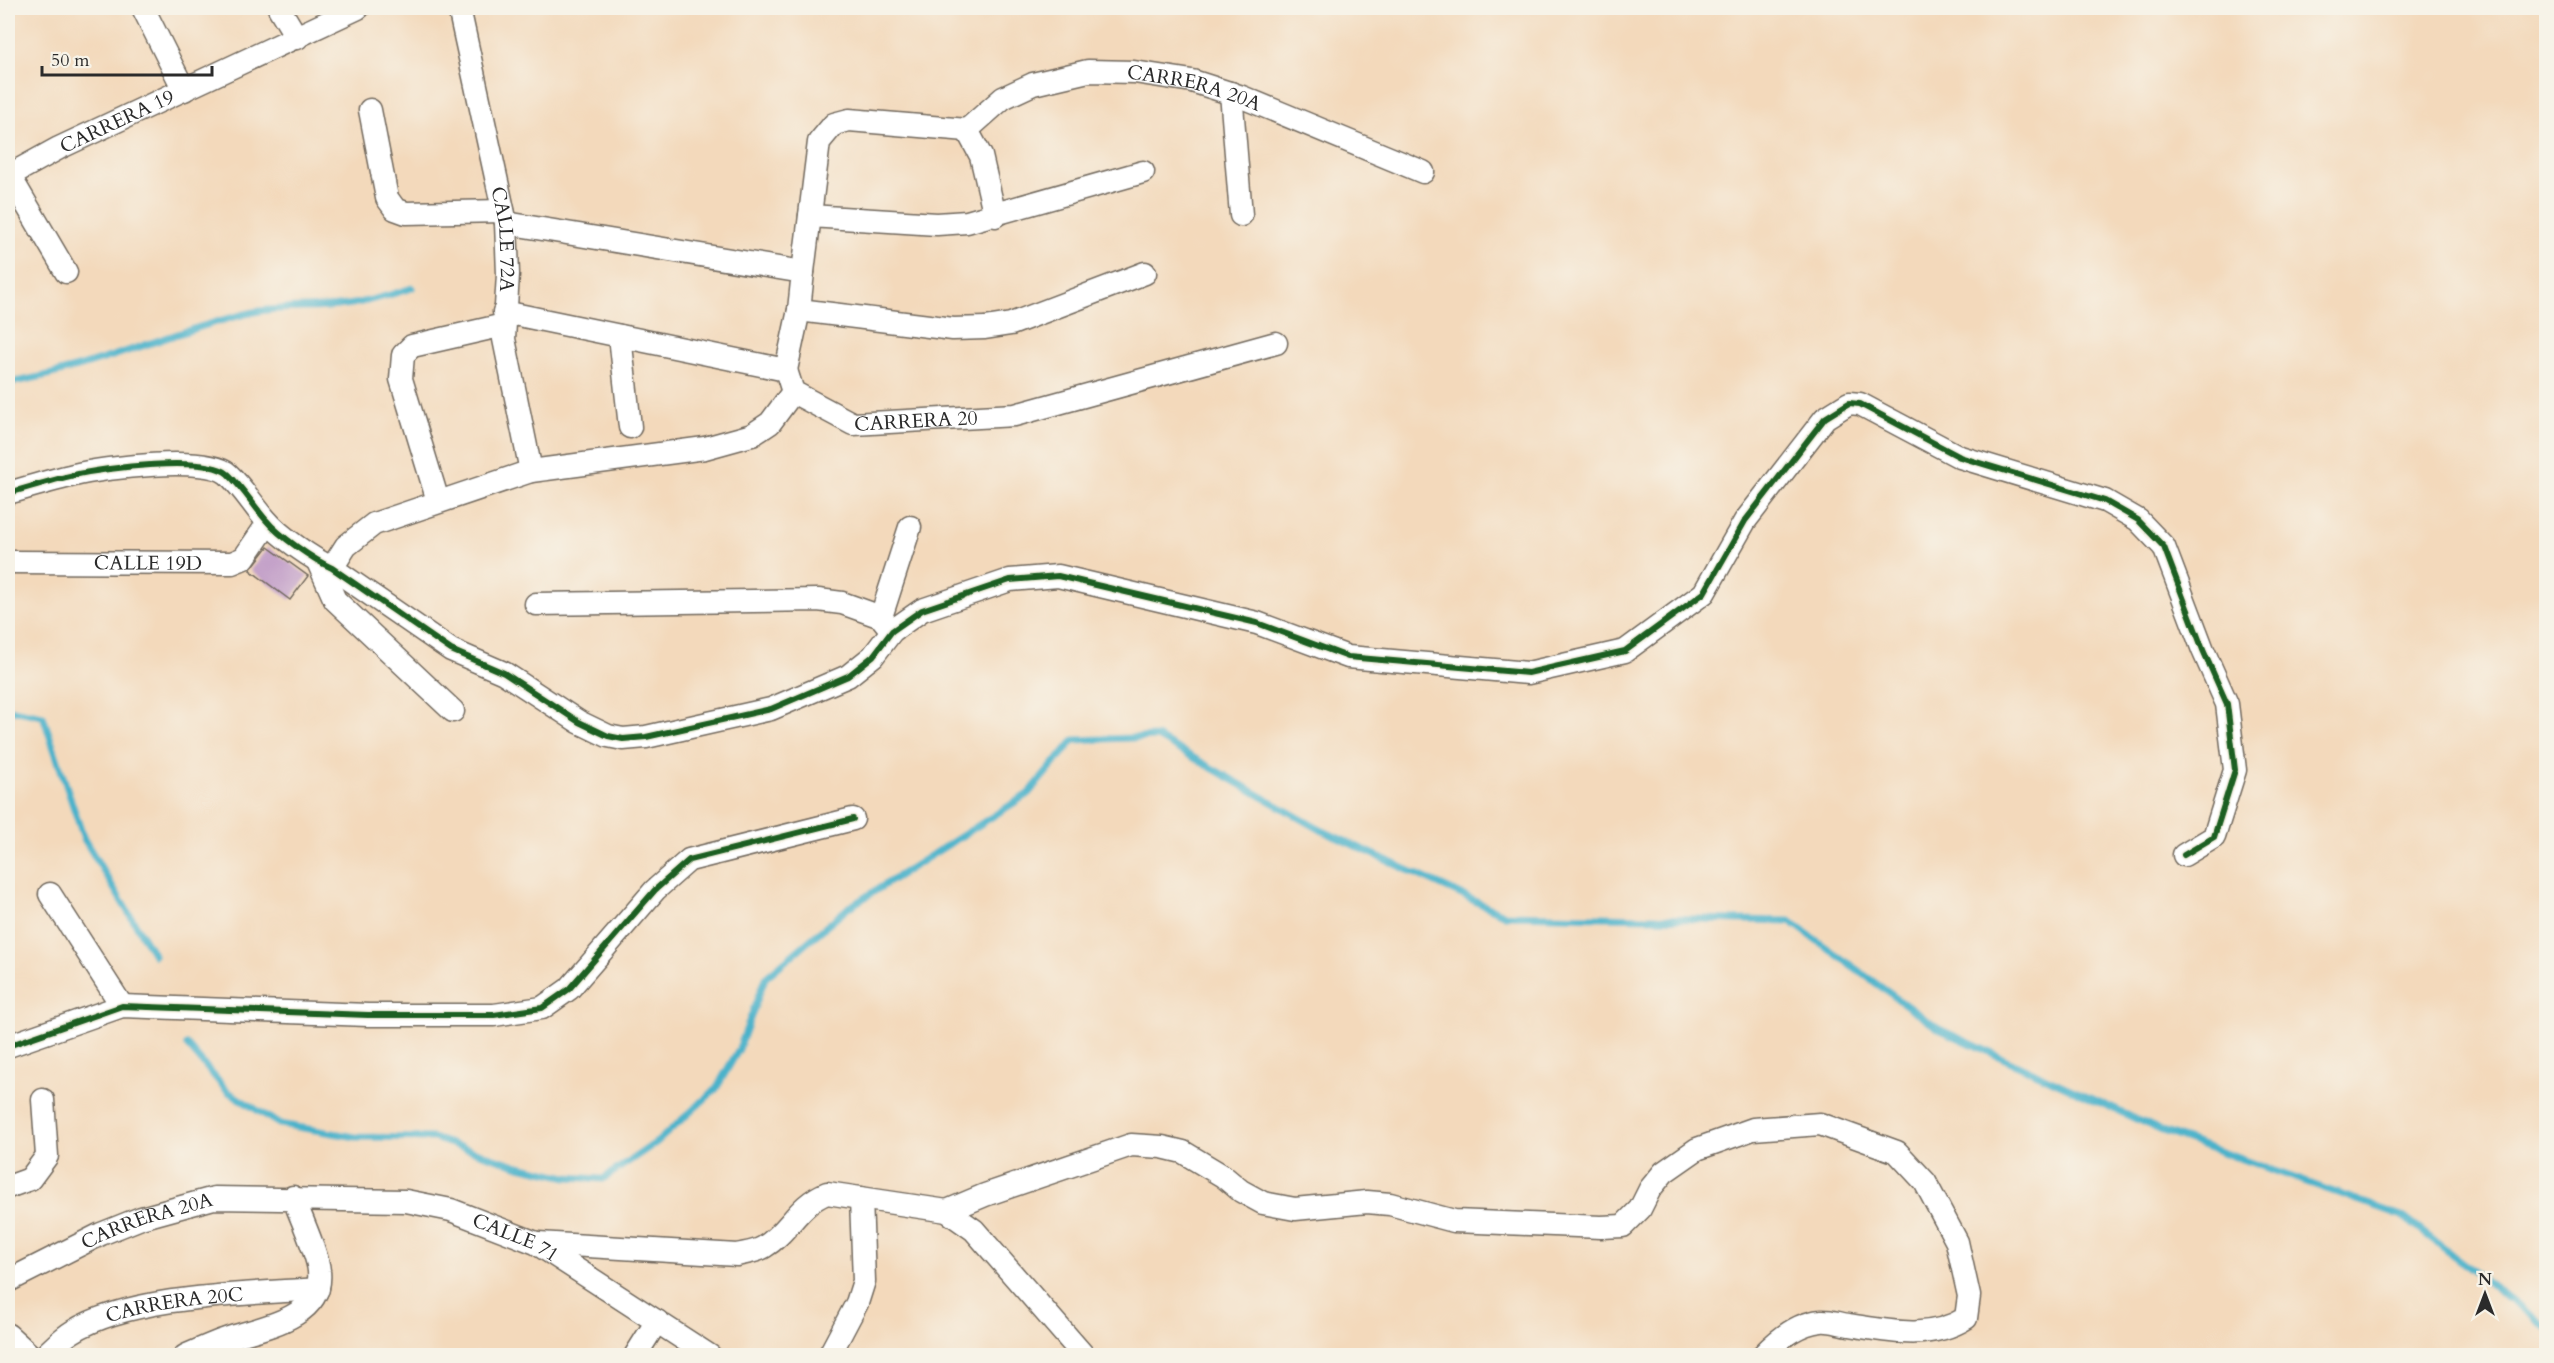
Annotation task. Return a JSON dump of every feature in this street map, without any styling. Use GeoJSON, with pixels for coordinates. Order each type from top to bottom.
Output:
{"type":"FeatureCollection","features":[{"type":"Feature","properties":{"kind":"street"},"geometry":{"type":"LineString","coordinates":[[143,8],[184,90]]}},
{"type":"Feature","properties":{"kind":"street"},"geometry":{"type":"LineString","coordinates":[[279,8],[297,38]]}},
{"type":"Feature","properties":{"kind":"street","name":"CARRERA 19"},"geometry":{"type":"LineString","coordinates":[[8,175],[59,148],[358,8]]}},
{"type":"Feature","properties":{"kind":"street","name":"CALLE 72A"},"geometry":{"type":"LineString","coordinates":[[459,8],[504,217],[508,274],[504,339],[531,471]]}},
{"type":"Feature","properties":{"kind":"street","name":"CARRERA 20A"},"geometry":{"type":"LineString","coordinates":[[967,130],[1003,98],[1033,84],[1088,71],[1146,74],[1192,81],[1231,93],[1423,172]]}},
{"type":"Feature","properties":{"kind":"street"},"geometry":{"type":"LineString","coordinates":[[1231,93],[1241,215]]}},
{"type":"Feature","properties":{"kind":"street"},"geometry":{"type":"LineString","coordinates":[[370,110],[387,198],[394,209],[406,213],[504,217],[803,272]]}},
{"type":"Feature","properties":{"kind":"street"},"geometry":{"type":"LineString","coordinates":[[325,565],[374,524],[531,471],[705,448],[752,435],[770,423],[793,392],[786,370],[799,310],[819,141],[834,124],[849,120],[967,130],[981,156],[995,216]]}},
{"type":"Feature","properties":{"kind":"street"},"geometry":{"type":"LineString","coordinates":[[810,216],[937,224],[967,222],[995,216],[1143,172]]}},
{"type":"Feature","properties":{"kind":"street"},"geometry":{"type":"LineString","coordinates":[[8,175],[66,272]]}},
{"type":"Feature","properties":{"kind":"street"},"geometry":{"type":"LineString","coordinates":[[799,310],[954,329],[985,328],[1011,324],[1145,273]]}},
{"type":"Feature","properties":{"kind":"street"},"geometry":{"type":"LineString","coordinates":[[438,501],[401,379],[403,355],[411,346],[504,319],[620,336],[786,370]]}},
{"type":"Feature","properties":{"kind":"street"},"geometry":{"type":"LineString","coordinates":[[620,336],[630,427]]}},
{"type":"Feature","properties":{"kind":"street","name":"CARRERA 20"},"geometry":{"type":"LineString","coordinates":[[793,392],[853,424],[1015,416],[1276,343]]}},
{"type":"Feature","properties":{"kind":"street"},"geometry":{"type":"LineString","coordinates":[[536,604],[818,600],[842,603],[887,624],[1010,580],[1058,576],[1257,623],[1348,657],[1528,673],[1625,651],[1704,593],[1745,521],[1824,418],[1849,403],[1860,404],[1960,457],[2105,501],[2138,520],[2164,547],[2203,650],[2227,704],[2235,770],[2214,837],[2184,855]]}},
{"type":"Feature","properties":{"kind":"street"},"geometry":{"type":"LineString","coordinates":[[8,493],[76,474],[170,463],[203,465],[225,471],[268,522],[325,565],[451,650],[504,673],[579,722],[608,736],[623,739],[646,737],[771,709],[848,676],[873,656],[887,624],[910,527]]}},
{"type":"Feature","properties":{"kind":"street","name":"CALLE 19D"},"geometry":{"type":"LineString","coordinates":[[8,561],[232,563],[244,558],[268,522]]}},
{"type":"Feature","properties":{"kind":"street"},"geometry":{"type":"LineString","coordinates":[[325,565],[335,600],[453,711]]}},
{"type":"Feature","properties":{"kind":"street"},"geometry":{"type":"LineString","coordinates":[[8,1046],[122,1006],[368,1016],[494,1016],[542,1008],[569,989],[655,890],[689,860],[853,819]]}},
{"type":"Feature","properties":{"kind":"street"},"geometry":{"type":"LineString","coordinates":[[50,894],[122,1006]]}},
{"type":"Feature","properties":{"kind":"street"},"geometry":{"type":"LineString","coordinates":[[8,1187],[30,1179],[47,1156],[43,1100]]}},
{"type":"Feature","properties":{"kind":"street"},"geometry":{"type":"LineString","coordinates":[[947,1211],[985,1195],[1131,1145],[1162,1147],[1183,1152],[1263,1203],[1295,1209],[1367,1202],[1390,1204],[1454,1221],[1623,1226],[1640,1209],[1650,1189],[1664,1172],[1698,1149],[1753,1129],[1820,1124],[1897,1152],[1925,1182],[1957,1242],[1969,1296],[1966,1318],[1951,1328],[1916,1333],[1821,1321],[1800,1327],[1776,1341],[1762,1356]]}},
{"type":"Feature","properties":{"kind":"street"},"geometry":{"type":"LineString","coordinates":[[536,1243],[737,1255],[762,1248],[777,1236],[811,1199],[827,1193],[947,1211],[974,1230],[1084,1356]]}},
{"type":"Feature","properties":{"kind":"street"},"geometry":{"type":"LineString","coordinates":[[185,1356],[231,1338],[279,1324],[309,1304],[318,1289],[320,1270],[293,1197]]}},
{"type":"Feature","properties":{"kind":"street","name":"CARRERA 20A"},"geometry":{"type":"LineString","coordinates":[[8,1281],[101,1234],[141,1218],[214,1198],[293,1197]]}},
{"type":"Feature","properties":{"kind":"street","name":"CALLE 71"},"geometry":{"type":"LineString","coordinates":[[293,1197],[406,1201],[451,1210],[536,1243],[710,1356]]}},
{"type":"Feature","properties":{"kind":"street"},"geometry":{"type":"LineString","coordinates":[[829,1356],[857,1303],[864,1281],[861,1198]]}},
{"type":"Feature","properties":{"kind":"street","name":"CARRERA 20C"},"geometry":{"type":"LineString","coordinates":[[45,1356],[72,1332],[101,1318],[136,1308],[240,1294],[318,1289]]}},
{"type":"Feature","properties":{"kind":"street"},"geometry":{"type":"LineString","coordinates":[[635,1356],[657,1321]]}},
{"type":"Feature","properties":{"kind":"street"},"geometry":{"type":"LineString","coordinates":[[8,1335],[32,1356]]}},
{"type":"Feature","properties":{"kind":"building"},"geometry":{"type":"Polygon","coordinates":[[[268,547],[308,576],[290,600],[250,570],[268,547]]]}},
{"type":"Feature","properties":{"kind":"waterway"},"geometry":{"type":"LineString","coordinates":[[8,383],[70,369],[192,329],[254,312],[346,305],[412,288]]}},
{"type":"Feature","properties":{"kind":"waterway"},"geometry":{"type":"LineString","coordinates":[[8,709],[43,716],[84,839],[154,955]]}},
{"type":"Feature","properties":{"kind":"waterway"},"geometry":{"type":"LineString","coordinates":[[187,1045],[227,1091],[279,1124],[356,1137],[433,1138],[519,1166],[567,1177],[603,1179],[657,1142],[716,1089],[739,1049],[765,978],[848,908],[1028,794],[1074,740],[1157,737],[1321,830],[1505,915],[1790,921],[1939,1029],[2162,1131],[2402,1216],[2546,1327]]}},
{"type":"Feature","properties":{"kind":"cycle path"},"geometry":{"type":"LineString","coordinates":[[8,493],[66,477],[107,469],[177,464],[216,468],[228,474],[266,520],[288,540],[451,650],[504,673],[579,722],[608,736],[623,739],[646,737],[771,709],[848,676],[873,656],[892,631],[922,610],[1010,580],[1058,576],[1257,623],[1348,657],[1528,673],[1625,651],[1704,593],[1745,521],[1825,418],[1849,403],[1860,404],[1960,457],[2105,501],[2138,520],[2164,547],[2203,650],[2227,704],[2235,770],[2214,837],[2184,855]]}},
{"type":"Feature","properties":{"kind":"cycle path"},"geometry":{"type":"LineString","coordinates":[[8,1046],[122,1006],[368,1015],[494,1015],[542,1008],[569,989],[655,890],[689,860],[853,819]]}}]}
